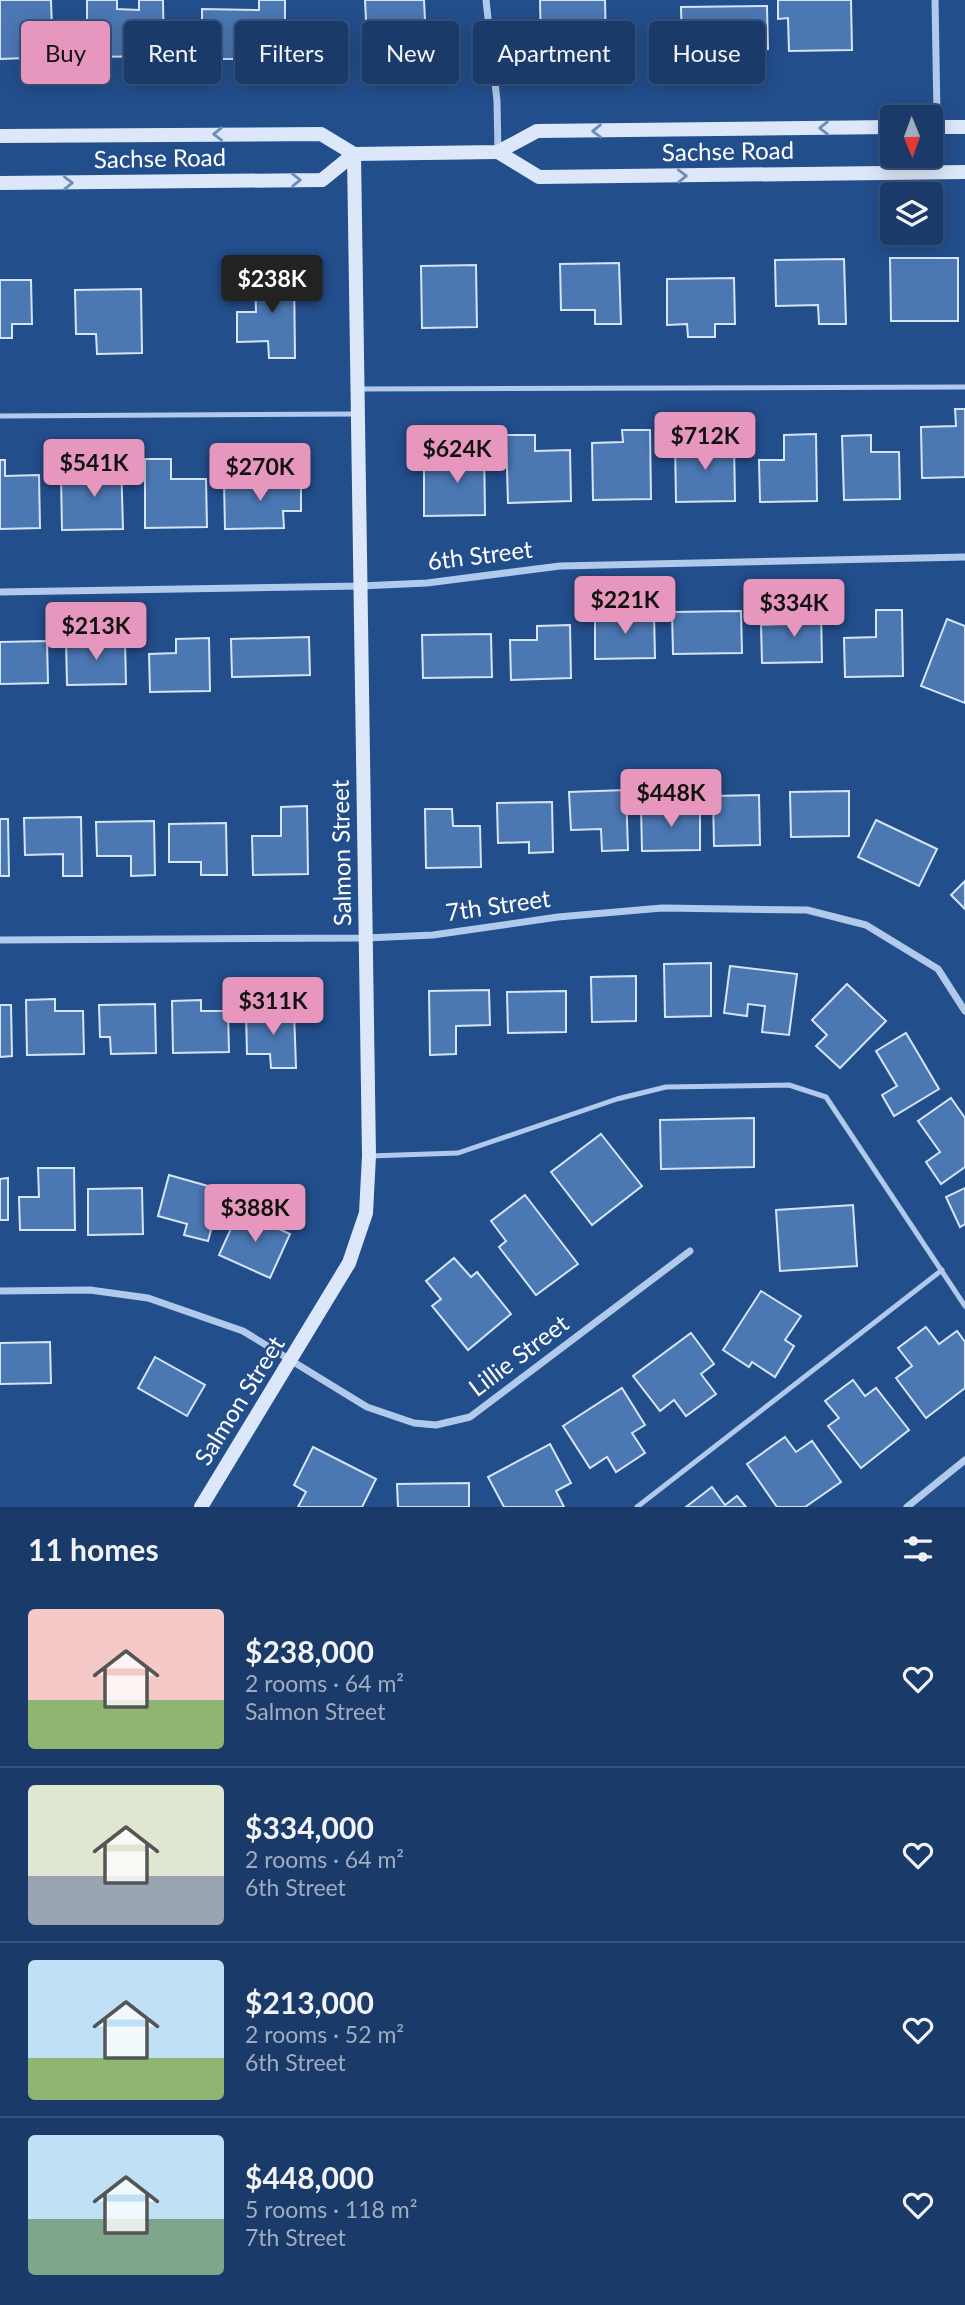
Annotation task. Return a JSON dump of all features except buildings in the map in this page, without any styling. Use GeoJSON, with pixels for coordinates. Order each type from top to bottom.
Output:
{"type":"FeatureCollection","features":[{"type":"Feature","properties":{"kind":"main road","name":"Sachse Road"},"geometry":{"type":"LineString","coordinates":[[0,136],[321,134],[354,154],[498,152],[537,131],[880,127]]}},
{"type":"Feature","properties":{"kind":"main road"},"geometry":{"type":"LineString","coordinates":[[943,127],[965,127]]}},
{"type":"Feature","properties":{"kind":"main road","name":"Sachse Road"},"geometry":{"type":"LineString","coordinates":[[498,152],[540,177],[965,172]]}},
{"type":"Feature","properties":{"kind":"main road","name":"Sachse Road"},"geometry":{"type":"LineString","coordinates":[[0,183],[322,180],[354,154]]}},
{"type":"Feature","properties":{"kind":"main road","name":"Salmon Street"},"geometry":{"type":"LineString","coordinates":[[207,1505],[349,1263],[366,1213],[369,1156],[354,154]]}},
{"type":"Feature","properties":{"kind":"street"},"geometry":{"type":"LineString","coordinates":[[486,0],[498,101],[498,152]]}},
{"type":"Feature","properties":{"kind":"street"},"geometry":{"type":"LineString","coordinates":[[934,105],[935,0]]}},
{"type":"Feature","properties":{"kind":"street"},"geometry":{"type":"LineString","coordinates":[[938,168],[938,173]]}},
{"type":"Feature","properties":{"kind":"street","name":"6th Street"},"geometry":{"type":"LineString","coordinates":[[0,592],[360,586],[427,583],[560,566],[965,557]]}},
{"type":"Feature","properties":{"kind":"street","name":"7th Street"},"geometry":{"type":"LineString","coordinates":[[0,940],[366,939],[433,935],[558,917],[662,908],[807,910],[866,925],[938,969],[965,1011]]}},
{"type":"Feature","properties":{"kind":"street","name":"Lillie Street"},"geometry":{"type":"LineString","coordinates":[[0,1291],[90,1290],[148,1298],[243,1331],[291,1363],[367,1407],[414,1423],[436,1425],[470,1418],[690,1251]]}},
{"type":"Feature","properties":{"kind":"street"},"geometry":{"type":"LineString","coordinates":[[907,1507],[965,1460]]}},
{"type":"Feature","properties":{"kind":"lane"},"geometry":{"type":"LineString","coordinates":[[358,389],[965,387]]}},
{"type":"Feature","properties":{"kind":"lane"},"geometry":{"type":"LineString","coordinates":[[0,416],[359,414]]}},
{"type":"Feature","properties":{"kind":"lane"},"geometry":{"type":"LineString","coordinates":[[369,1156],[458,1153],[617,1099],[666,1087],[789,1085],[826,1097],[965,1306]]}},
{"type":"Feature","properties":{"kind":"lane"},"geometry":{"type":"LineString","coordinates":[[637,1507],[942,1270]]}}]}
